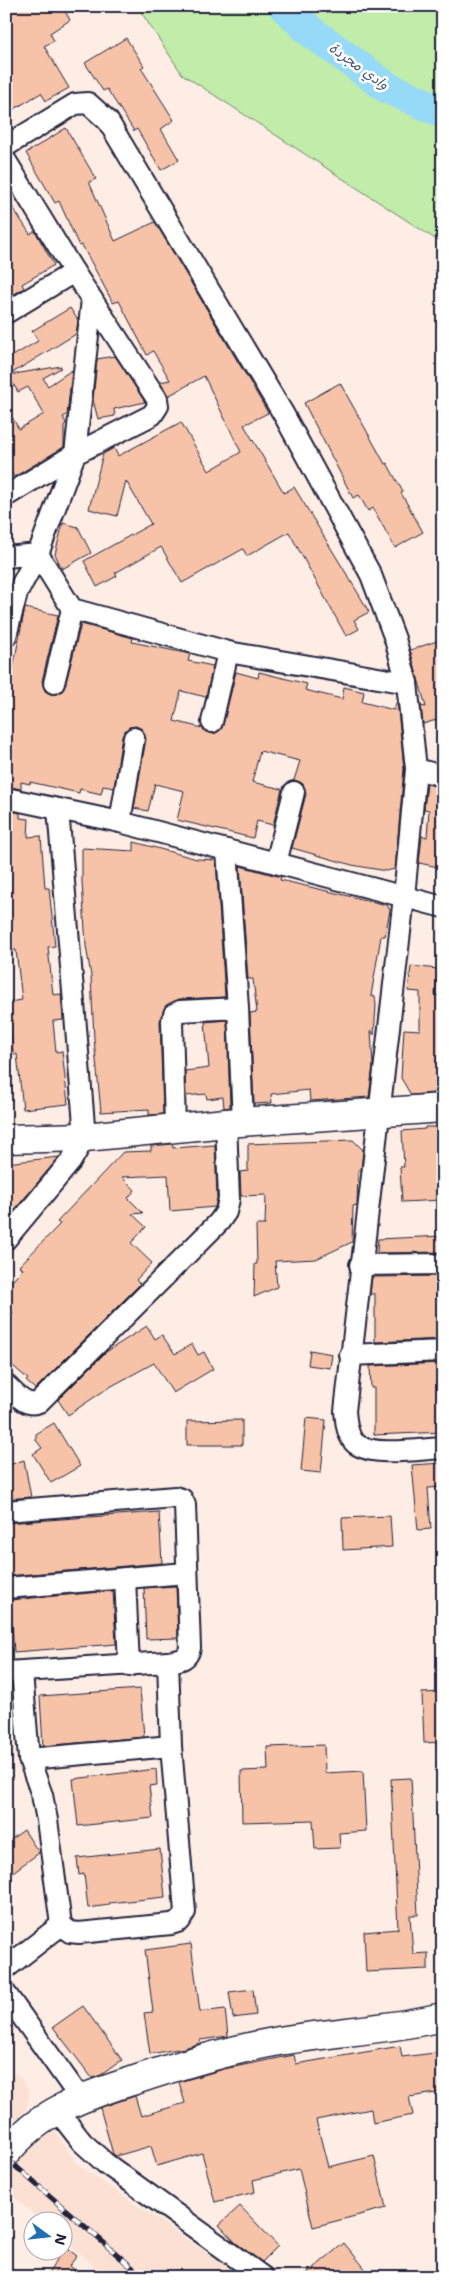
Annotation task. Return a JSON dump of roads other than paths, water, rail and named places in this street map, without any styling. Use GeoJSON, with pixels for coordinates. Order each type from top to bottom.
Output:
{"type":"FeatureCollection","features":[{"type":"Feature","properties":{"kind":"street"},"geometry":{"type":"LineString","coordinates":[[6,146],[75,104],[88,104],[108,121],[284,415],[372,575],[395,639],[407,683],[416,769],[404,897],[360,1264],[345,1411],[347,1429],[356,1443],[371,1450],[443,1448]]}},
{"type":"Feature","properties":{"kind":"street"},"geometry":{"type":"LineString","coordinates":[[6,161],[74,272],[157,398],[158,406],[152,415],[75,454],[6,496]]}},
{"type":"Feature","properties":{"kind":"street"},"geometry":{"type":"LineString","coordinates":[[6,313],[74,272]]}},
{"type":"Feature","properties":{"kind":"street"},"geometry":{"type":"LineString","coordinates":[[6,636],[17,593],[38,554],[75,454],[92,299]]}},
{"type":"Feature","properties":{"kind":"street"},"geometry":{"type":"LineString","coordinates":[[38,554],[72,609],[228,652],[407,683]]}},
{"type":"Feature","properties":{"kind":"street"},"geometry":{"type":"LineString","coordinates":[[6,557],[38,554]]}},
{"type":"Feature","properties":{"kind":"street"},"geometry":{"type":"LineString","coordinates":[[54,683],[72,609]]}},
{"type":"Feature","properties":{"kind":"street"},"geometry":{"type":"LineString","coordinates":[[212,722],[228,652]]}},
{"type":"Feature","properties":{"kind":"street"},"geometry":{"type":"LineString","coordinates":[[120,822],[134,738]]}},
{"type":"Feature","properties":{"kind":"street"},"geometry":{"type":"LineString","coordinates":[[416,769],[443,776]]}},
{"type":"Feature","properties":{"kind":"street"},"geometry":{"type":"LineString","coordinates":[[276,863],[294,792]]}},
{"type":"Feature","properties":{"kind":"street"},"geometry":{"type":"LineString","coordinates":[[6,798],[120,822],[443,907]]}},
{"type":"Feature","properties":{"kind":"street"},"geometry":{"type":"LineString","coordinates":[[6,1239],[71,1161],[86,1137],[58,809]]}},
{"type":"Feature","properties":{"kind":"street"},"geometry":{"type":"LineString","coordinates":[[6,1386],[28,1403],[39,1402],[219,1222],[226,1212],[234,1123],[238,1008],[227,850]]}},
{"type":"Feature","properties":{"kind":"street"},"geometry":{"type":"LineString","coordinates":[[175,1127],[172,1021],[174,1014],[180,1010],[238,1008]]}},
{"type":"Feature","properties":{"kind":"street"},"geometry":{"type":"LineString","coordinates":[[6,1140],[86,1137],[175,1127],[443,1108]]}},
{"type":"Feature","properties":{"kind":"street"},"geometry":{"type":"LineString","coordinates":[[360,1264],[443,1264]]}},
{"type":"Feature","properties":{"kind":"street"},"geometry":{"type":"LineString","coordinates":[[350,1355],[443,1351]]}},
{"type":"Feature","properties":{"kind":"street"},"geometry":{"type":"LineString","coordinates":[[6,1511],[175,1497],[182,1499],[184,1505],[188,1656],[184,1659],[168,1662],[129,1666],[14,1672],[30,1759],[42,1796],[47,1820],[61,1924],[70,1932],[79,1933],[171,1924],[180,1920],[185,1912],[171,1746],[168,1662]]}},
{"type":"Feature","properties":{"kind":"street"},"geometry":{"type":"LineString","coordinates":[[6,1588],[186,1574]]}},
{"type":"Feature","properties":{"kind":"street"},"geometry":{"type":"LineString","coordinates":[[125,1578],[129,1666]]}},
{"type":"Feature","properties":{"kind":"street"},"geometry":{"type":"LineString","coordinates":[[30,1759],[171,1746]]}},
{"type":"Feature","properties":{"kind":"street"},"geometry":{"type":"LineString","coordinates":[[6,1968],[61,1924]]}},
{"type":"Feature","properties":{"kind":"street"},"geometry":{"type":"LineString","coordinates":[[6,1994],[68,2104],[82,2142],[105,2163],[263,2277]]}},
{"type":"Feature","properties":{"kind":"street"},"geometry":{"type":"LineString","coordinates":[[6,2154],[33,2126],[68,2104],[224,2052],[275,2042],[443,2017]]}},
{"type":"Feature","properties":{"kind":"waterway","name":"وادي مجردة"},"geometry":{"type":"LineString","coordinates":[[284,6],[310,31],[388,88],[443,112]]}},
{"type":"Feature","properties":{"kind":"railway"},"geometry":{"type":"LineString","coordinates":[[6,2158],[143,2277]]}}]}
